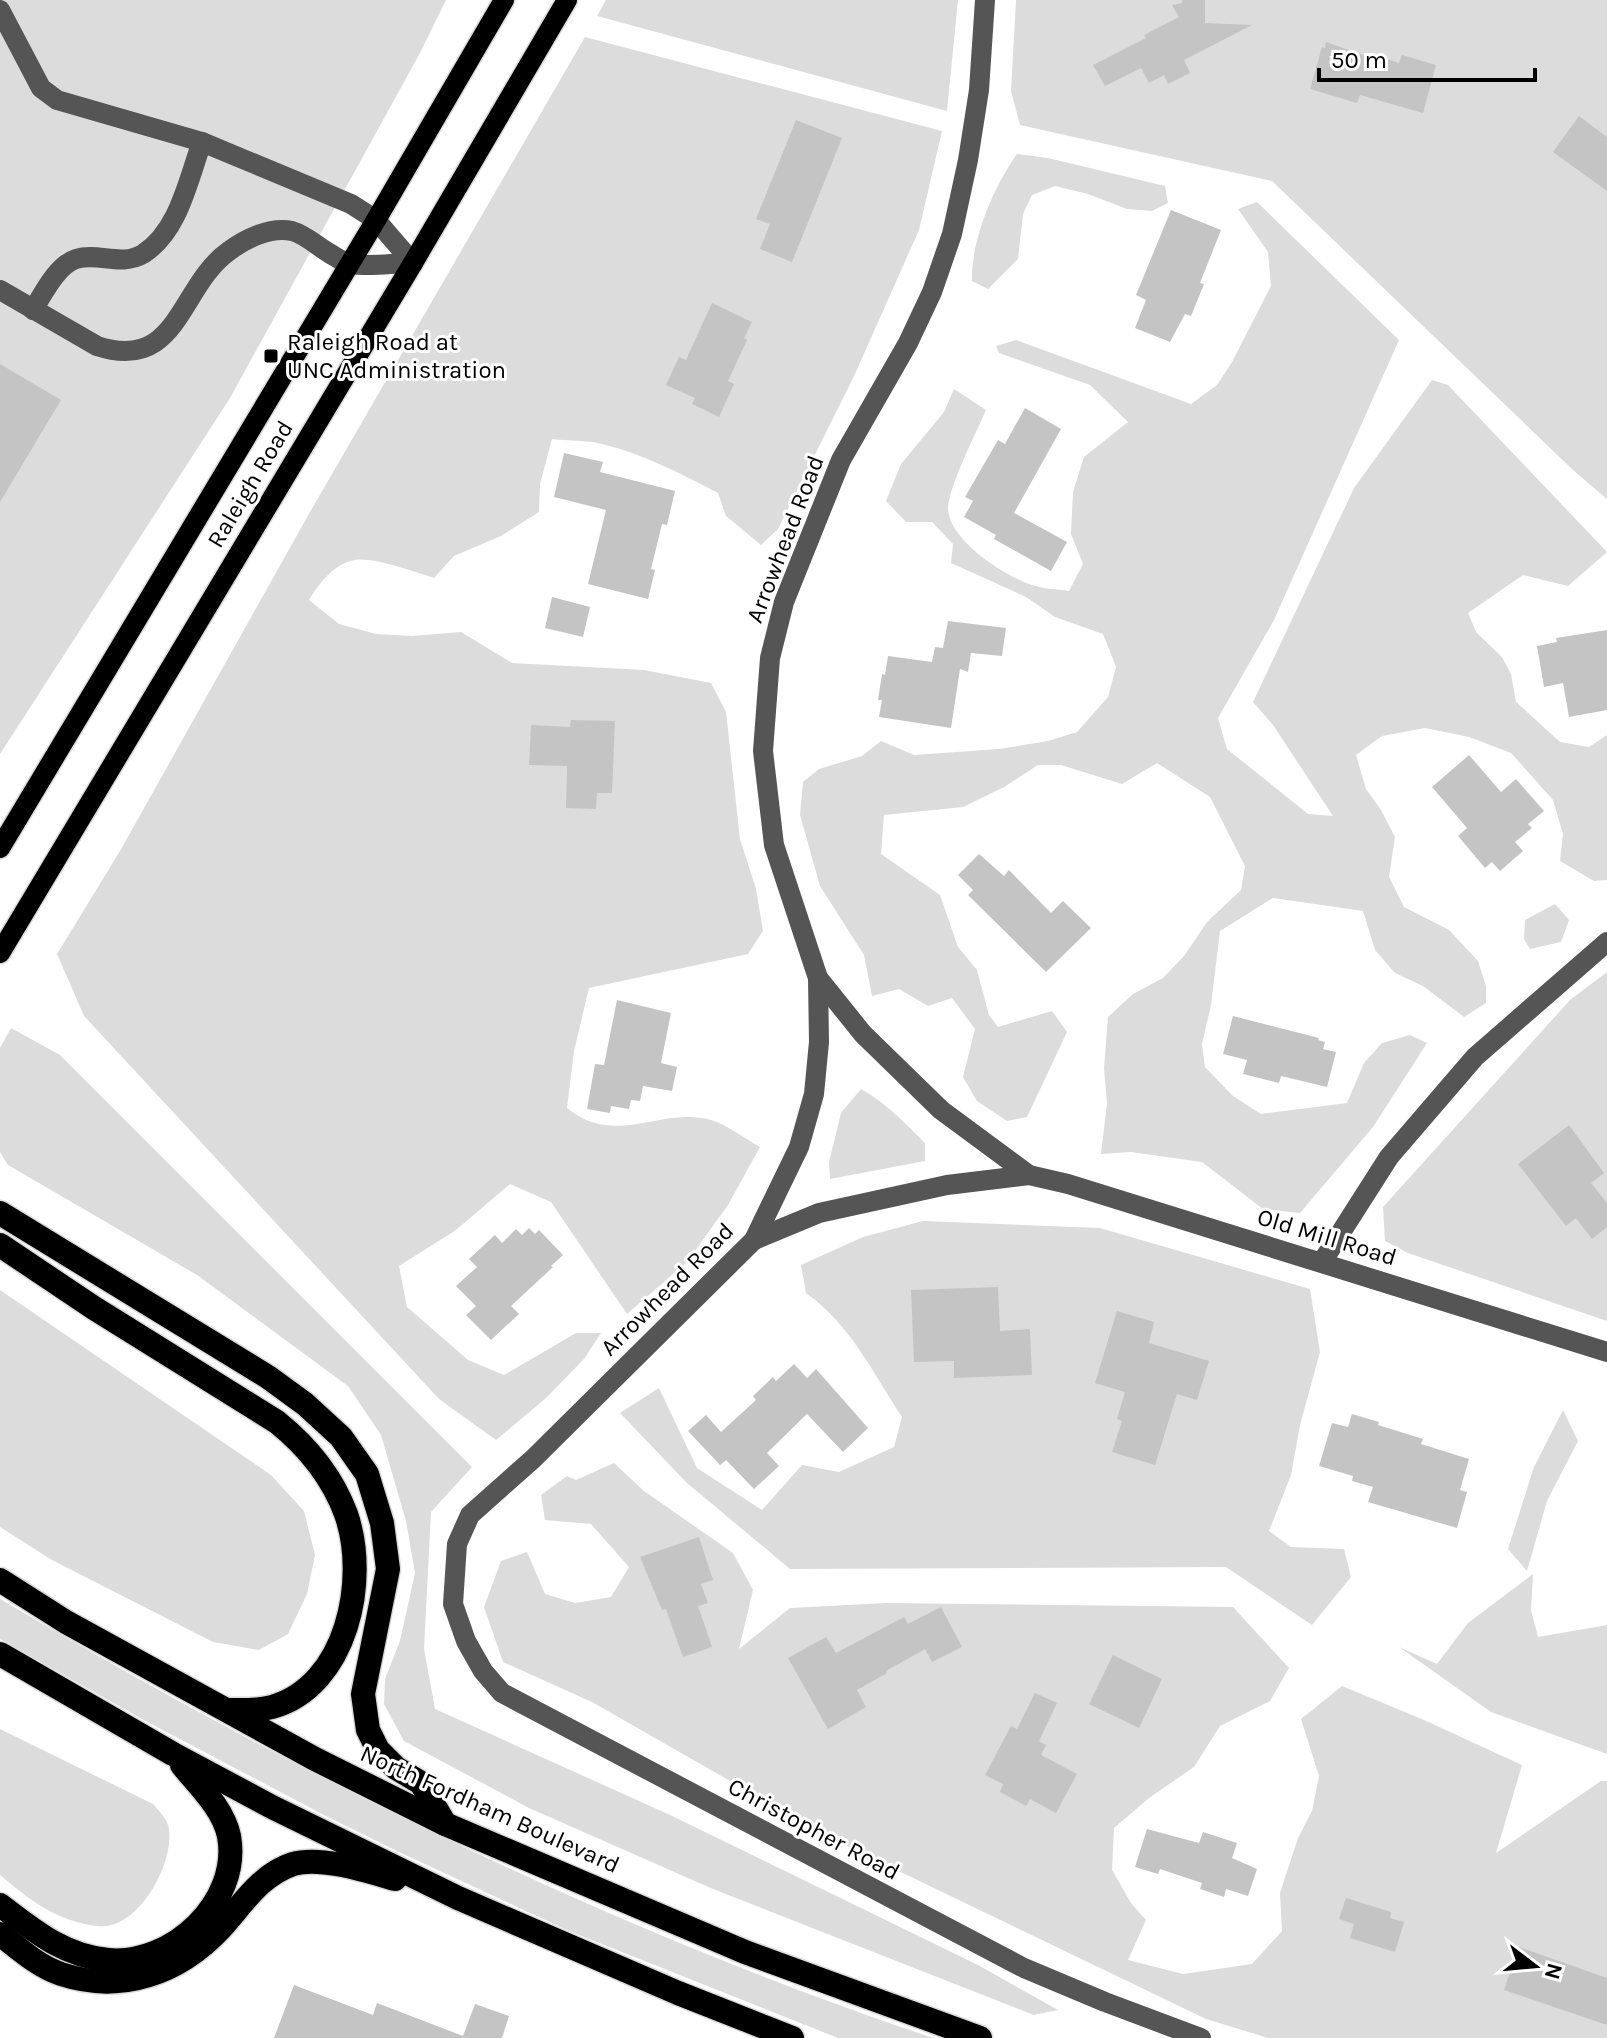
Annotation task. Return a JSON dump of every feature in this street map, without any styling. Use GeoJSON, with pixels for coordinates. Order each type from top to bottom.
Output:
{"type":"FeatureCollection","features":[{"type":"Feature","properties":{"kind":"highway"},"geometry":{"type":"LineString","coordinates":[[0,1213],[268,1377],[305,1404],[341,1437],[367,1474],[382,1523],[388,1569],[363,1694],[368,1730],[378,1750],[396,1768],[421,1783],[445,1824]]}},
{"type":"Feature","properties":{"kind":"highway"},"geometry":{"type":"LineString","coordinates":[[0,1245],[94,1308],[277,1422],[302,1441],[334,1487],[346,1515],[355,1561],[354,1587],[339,1643],[322,1674],[291,1699],[274,1707],[226,1710]]}},
{"type":"Feature","properties":{"kind":"highway","name":"North Fordham Boulevard"},"geometry":{"type":"LineString","coordinates":[[0,1580],[66,1622],[315,1759],[445,1824],[745,1952],[980,2038]]}},
{"type":"Feature","properties":{"kind":"highway"},"geometry":{"type":"LineString","coordinates":[[0,1654],[272,1807],[458,1898],[678,1993],[792,2038]]}},
{"type":"Feature","properties":{"kind":"highway"},"geometry":{"type":"LineString","coordinates":[[0,1905],[50,1943],[81,1955],[110,1960],[140,1957],[163,1950],[195,1928],[218,1896],[226,1878],[229,1838],[216,1806],[173,1754]]}},
{"type":"Feature","properties":{"kind":"highway"},"geometry":{"type":"LineString","coordinates":[[0,1934],[25,1954],[60,1973],[97,1981],[134,1981],[169,1969],[186,1959],[217,1932],[255,1888],[268,1877],[296,1863],[314,1862],[360,1869],[458,1898]]}},
{"type":"Feature","properties":{"kind":"main road","name":"Raleigh Road"},"geometry":{"type":"LineString","coordinates":[[0,848],[504,0]]}},
{"type":"Feature","properties":{"kind":"main road","name":"Raleigh Road"},"geometry":{"type":"LineString","coordinates":[[0,953],[567,0]]}},
{"type":"Feature","properties":{"kind":"street","name":"Arrowhead Road"},"geometry":{"type":"LineString","coordinates":[[453,1604],[457,1544],[470,1515],[533,1459],[754,1240],[799,1147],[814,1094],[819,1042],[818,978],[774,845],[763,751],[770,658],[784,602],[841,460],[908,343],[932,292],[952,234],[979,90],[985,0]]}},
{"type":"Feature","properties":{"kind":"street"},"geometry":{"type":"LineString","coordinates":[[0,10],[41,88],[57,100],[202,142],[351,204],[376,220],[413,263]]}},
{"type":"Feature","properties":{"kind":"street"},"geometry":{"type":"LineString","coordinates":[[33,310],[63,268],[76,259],[130,260],[153,246],[176,214],[202,142]]}},
{"type":"Feature","properties":{"kind":"street"},"geometry":{"type":"LineString","coordinates":[[0,290],[97,346],[113,351],[135,351],[157,343],[172,328],[210,268],[228,251],[272,230],[291,230],[348,264],[413,263]]}},
{"type":"Feature","properties":{"kind":"street"},"geometry":{"type":"LineString","coordinates":[[1322,1262],[1389,1157],[1475,1057],[1607,942]]}},
{"type":"Feature","properties":{"kind":"street","name":"Old Mill Road"},"geometry":{"type":"LineString","coordinates":[[818,978],[863,1034],[941,1110],[1029,1175]]}},
{"type":"Feature","properties":{"kind":"street","name":"Old Mill Road"},"geometry":{"type":"LineString","coordinates":[[754,1240],[819,1213],[872,1200],[947,1185],[1029,1175],[1068,1184],[1607,1352]]}},
{"type":"Feature","properties":{"kind":"street","name":"Christopher Road"},"geometry":{"type":"LineString","coordinates":[[453,1604],[466,1641],[483,1671],[502,1693],[1024,1968],[1201,2038]]}},
{"type":"Feature","properties":{"kind":"shaded area"},"geometry":{"type":"Polygon","coordinates":[[[0,0],[446,0],[420,53],[230,398],[0,754],[0,0]]]}},
{"type":"Feature","properties":{"kind":"shaded area"},"geometry":{"type":"Polygon","coordinates":[[[606,0],[958,0],[947,111],[597,16],[606,0]]]}},
{"type":"Feature","properties":{"kind":"shaded area"},"geometry":{"type":"Polygon","coordinates":[[[1016,0],[1607,0],[1607,499],[1272,181],[1020,125],[1011,91],[1016,0]]]}},
{"type":"Feature","properties":{"kind":"shaded area"},"geometry":{"type":"Polygon","coordinates":[[[585,37],[942,131],[919,230],[855,374],[778,529],[761,545],[726,516],[718,493],[618,448],[552,439],[540,484],[539,512],[501,536],[454,556],[434,578],[383,563],[355,560],[334,570],[309,600],[339,624],[376,634],[412,636],[461,632],[512,663],[644,670],[711,683],[726,712],[740,839],[756,889],[763,931],[748,954],[589,988],[574,1051],[567,1108],[603,1125],[621,1126],[692,1117],[711,1120],[760,1147],[728,1205],[687,1262],[627,1314],[551,1202],[510,1184],[456,1230],[399,1266],[407,1307],[468,1360],[504,1375],[576,1333],[601,1333],[584,1359],[546,1398],[496,1440],[439,1399],[84,1016],[57,954],[120,851],[310,512],[585,37]]]}},
{"type":"Feature","properties":{"kind":"shaded area"},"geometry":{"type":"Polygon","coordinates":[[[1017,154],[1048,158],[1165,186],[1168,203],[1152,211],[1127,209],[1088,194],[1055,186],[1032,195],[1023,214],[1018,259],[988,289],[972,281],[975,249],[992,198],[1017,154]]]}},
{"type":"Feature","properties":{"kind":"shaded area"},"geometry":{"type":"Polygon","coordinates":[[[1257,202],[1399,340],[1274,620],[1218,718],[1227,749],[1308,814],[1333,816],[1273,725],[1253,702],[1354,488],[1432,380],[1448,385],[1607,552],[1568,586],[1523,575],[1468,613],[1476,632],[1502,657],[1511,674],[1516,702],[1560,742],[1589,747],[1607,735],[1607,880],[1594,881],[1560,861],[1563,834],[1553,800],[1511,753],[1469,737],[1425,728],[1382,736],[1356,755],[1366,789],[1395,837],[1389,877],[1404,907],[1449,930],[1478,961],[1486,986],[1486,1003],[1464,1017],[1423,986],[1395,973],[1375,950],[1363,911],[1273,898],[1220,931],[1211,1005],[1202,1044],[1205,1067],[1233,1096],[1261,1114],[1347,1103],[1364,1063],[1382,1043],[1410,1035],[1427,1043],[1373,1127],[1300,1213],[1263,1209],[1202,1162],[1131,1152],[1101,1154],[1107,1103],[1104,1068],[1108,1017],[1133,994],[1163,978],[1184,956],[1207,922],[1241,890],[1245,866],[1210,797],[1157,763],[1122,784],[1061,765],[1038,765],[1004,787],[963,807],[884,815],[881,854],[940,895],[958,947],[977,970],[989,1015],[998,1027],[1052,1011],[1067,1032],[1027,1117],[1007,1121],[977,1101],[963,1077],[975,1029],[952,998],[928,1006],[899,989],[872,996],[864,955],[820,886],[800,815],[803,782],[819,769],[862,756],[881,741],[914,755],[999,749],[1048,741],[1077,732],[1108,697],[1116,667],[1103,634],[1055,617],[1026,597],[951,563],[953,544],[932,522],[906,522],[886,501],[901,464],[944,412],[954,389],[986,410],[950,498],[948,508],[957,532],[980,556],[1021,581],[1069,591],[1083,564],[1071,534],[1073,492],[1084,457],[1128,422],[1090,385],[999,353],[996,346],[1016,340],[1191,404],[1217,385],[1271,286],[1268,252],[1238,209],[1257,202]]]}},
{"type":"Feature","properties":{"kind":"shaded area"},"geometry":{"type":"Polygon","coordinates":[[[1555,904],[1569,920],[1561,942],[1530,949],[1524,939],[1525,920],[1555,904]]]}},
{"type":"Feature","properties":{"kind":"shaded area"},"geometry":{"type":"Polygon","coordinates":[[[1607,972],[1607,1321],[1408,1253],[1385,1241],[1383,1207],[1570,1000],[1607,972]]]}},
{"type":"Feature","properties":{"kind":"shaded area"},"geometry":{"type":"Polygon","coordinates":[[[11,1028],[60,1055],[472,1467],[431,1512],[424,1649],[435,1709],[670,1815],[978,1965],[1058,2010],[1034,2015],[713,1889],[529,1808],[404,1741],[384,1704],[385,1679],[400,1641],[415,1573],[406,1521],[381,1435],[348,1386],[197,1275],[8,1165],[0,1152],[0,1048],[11,1028]]]}},
{"type":"Feature","properties":{"kind":"shaded area"},"geometry":{"type":"Polygon","coordinates":[[[861,1089],[887,1107],[925,1143],[925,1161],[830,1179],[829,1162],[841,1113],[861,1089]]]}},
{"type":"Feature","properties":{"kind":"shaded area"},"geometry":{"type":"Polygon","coordinates":[[[923,1221],[1100,1228],[1310,1289],[1320,1352],[1300,1425],[1291,1475],[1269,1531],[1291,1547],[1344,1549],[1351,1577],[1312,1625],[1226,1567],[790,1569],[687,1483],[620,1413],[659,1388],[697,1468],[762,1510],[802,1465],[839,1472],[894,1447],[902,1417],[848,1334],[822,1305],[806,1293],[801,1265],[863,1237],[923,1221]]]}},
{"type":"Feature","properties":{"kind":"shaded area"},"geometry":{"type":"Polygon","coordinates":[[[0,1290],[271,1475],[304,1511],[315,1555],[307,1594],[288,1634],[259,1650],[213,1642],[52,1560],[0,1527],[0,1290]]]}},
{"type":"Feature","properties":{"kind":"shaded area"},"geometry":{"type":"Polygon","coordinates":[[[1563,1410],[1578,1441],[1547,1501],[1527,1571],[1508,1549],[1534,1467],[1563,1410]]]}},
{"type":"Feature","properties":{"kind":"shaded area"},"geometry":{"type":"Polygon","coordinates":[[[614,1463],[644,1491],[733,1553],[753,1590],[739,1649],[790,1608],[886,1603],[1233,1607],[1289,1668],[1270,1701],[1220,1726],[1194,1767],[1149,1798],[1114,1828],[1112,1870],[1131,1903],[1146,1920],[1128,1960],[1183,1974],[1252,1964],[1282,1931],[1280,1893],[1298,1838],[1312,1811],[1319,1776],[1301,1719],[1342,1686],[1522,1765],[1496,1853],[1601,1781],[1607,1781],[1607,2038],[1268,2038],[1206,2019],[828,1837],[592,1702],[503,1662],[484,1607],[501,1561],[527,1552],[545,1594],[575,1603],[611,1597],[629,1567],[591,1524],[545,1520],[541,1495],[567,1476],[576,1480],[614,1463]]]}},
{"type":"Feature","properties":{"kind":"shaded area"},"geometry":{"type":"Polygon","coordinates":[[[1533,1574],[1531,1610],[1538,1637],[1607,1625],[1607,1754],[1491,1712],[1399,1647],[1437,1664],[1468,1623],[1533,1574]]]}},
{"type":"Feature","properties":{"kind":"shaded area"},"geometry":{"type":"Polygon","coordinates":[[[0,1599],[225,1726],[455,1843],[691,1948],[933,2038],[838,2038],[569,1931],[401,1853],[140,1718],[0,1639],[0,1599]]]}},
{"type":"Feature","properties":{"kind":"shaded area"},"geometry":{"type":"Polygon","coordinates":[[[0,1729],[153,1804],[165,1819],[169,1829],[166,1860],[150,1893],[126,1918],[111,1925],[96,1926],[68,1919],[33,1901],[0,1875],[0,1729]]]}},
{"type":"Feature","properties":{"kind":"building"},"geometry":{"type":"Polygon","coordinates":[[[1182,0],[1205,0],[1205,23],[1252,25],[1184,60],[1190,73],[1168,84],[1164,75],[1149,83],[1141,68],[1105,86],[1093,65],[1179,17],[1172,5],[1182,3],[1182,0]]]}},
{"type":"Feature","properties":{"kind":"building"},"geometry":{"type":"Polygon","coordinates":[[[1326,42],[1380,61],[1383,58],[1399,63],[1402,55],[1436,65],[1423,113],[1360,95],[1357,103],[1310,89],[1326,42]]]}},
{"type":"Feature","properties":{"kind":"building"},"geometry":{"type":"Polygon","coordinates":[[[1579,116],[1607,137],[1607,191],[1553,152],[1579,116]]]}},
{"type":"Feature","properties":{"kind":"building"},"geometry":{"type":"Polygon","coordinates":[[[796,120],[842,138],[792,262],[760,249],[770,224],[756,219],[796,120]]]}},
{"type":"Feature","properties":{"kind":"building"},"geometry":{"type":"Polygon","coordinates":[[[1171,210],[1221,230],[1191,316],[1185,314],[1170,342],[1135,328],[1146,300],[1136,295],[1171,210]]]}},
{"type":"Feature","properties":{"kind":"building"},"geometry":{"type":"Polygon","coordinates":[[[712,303],[752,322],[728,381],[734,384],[719,417],[692,404],[695,398],[666,385],[679,357],[686,360],[712,303]]]}},
{"type":"Feature","properties":{"kind":"building"},"geometry":{"type":"Polygon","coordinates":[[[0,364],[61,400],[0,502],[0,364]]]}},
{"type":"Feature","properties":{"kind":"building"},"geometry":{"type":"Polygon","coordinates":[[[1025,408],[1061,429],[1014,513],[1067,542],[1051,571],[994,539],[996,535],[964,517],[973,501],[965,497],[998,440],[1005,444],[1025,408]]]}},
{"type":"Feature","properties":{"kind":"building"},"geometry":{"type":"Polygon","coordinates":[[[564,453],[603,462],[600,472],[675,491],[667,525],[662,524],[651,569],[655,570],[648,599],[588,584],[606,510],[554,497],[564,453]]]}},
{"type":"Feature","properties":{"kind":"building"},"geometry":{"type":"Polygon","coordinates":[[[552,597],[590,607],[583,637],[545,628],[552,597]]]}},
{"type":"Feature","properties":{"kind":"building"},"geometry":{"type":"Polygon","coordinates":[[[948,621],[1006,628],[1002,656],[971,653],[968,672],[960,669],[951,728],[879,717],[882,700],[878,700],[888,656],[932,662],[935,647],[943,648],[948,621]]]}},
{"type":"Feature","properties":{"kind":"building"},"geometry":{"type":"Polygon","coordinates":[[[1607,630],[1607,710],[1569,717],[1563,683],[1544,687],[1537,646],[1557,642],[1556,638],[1607,630]]]}},
{"type":"Feature","properties":{"kind":"building"},"geometry":{"type":"Polygon","coordinates":[[[571,720],[615,721],[612,793],[597,793],[596,809],[566,808],[567,766],[529,765],[531,725],[570,727],[571,720]]]}},
{"type":"Feature","properties":{"kind":"building"},"geometry":{"type":"Polygon","coordinates":[[[1469,755],[1501,792],[1516,779],[1544,811],[1528,824],[1532,828],[1515,842],[1523,851],[1500,871],[1492,862],[1485,868],[1458,836],[1467,828],[1432,787],[1469,755]]]}},
{"type":"Feature","properties":{"kind":"building"},"geometry":{"type":"Polygon","coordinates":[[[979,854],[1004,876],[1009,870],[1051,913],[1063,901],[1091,928],[1046,972],[968,895],[973,890],[958,875],[979,854]]]}},
{"type":"Feature","properties":{"kind":"building"},"geometry":{"type":"Polygon","coordinates":[[[617,1000],[671,1013],[661,1063],[677,1067],[672,1091],[643,1086],[640,1101],[631,1100],[629,1109],[611,1106],[610,1113],[587,1109],[595,1064],[604,1065],[617,1000]]]}},
{"type":"Feature","properties":{"kind":"building"},"geometry":{"type":"Polygon","coordinates":[[[1233,1016],[1325,1042],[1323,1049],[1336,1052],[1327,1087],[1281,1076],[1279,1083],[1243,1074],[1247,1060],[1223,1054],[1233,1016]]]}},
{"type":"Feature","properties":{"kind":"building"},"geometry":{"type":"Polygon","coordinates":[[[1569,1125],[1604,1173],[1591,1183],[1607,1203],[1607,1227],[1592,1239],[1576,1218],[1566,1226],[1518,1164],[1569,1125]]]}},
{"type":"Feature","properties":{"kind":"building"},"geometry":{"type":"Polygon","coordinates":[[[529,1228],[535,1234],[539,1230],[563,1255],[511,1306],[519,1314],[491,1340],[466,1315],[476,1306],[456,1286],[477,1267],[469,1259],[495,1235],[502,1243],[516,1229],[522,1235],[529,1228]]]}},
{"type":"Feature","properties":{"kind":"building"},"geometry":{"type":"Polygon","coordinates":[[[998,1287],[1000,1331],[1030,1329],[1032,1375],[954,1378],[954,1361],[914,1362],[911,1290],[998,1287]]]}},
{"type":"Feature","properties":{"kind":"building"},"geometry":{"type":"Polygon","coordinates":[[[1117,1311],[1154,1322],[1149,1343],[1209,1361],[1197,1400],[1177,1394],[1155,1465],[1112,1452],[1122,1421],[1117,1419],[1125,1392],[1095,1383],[1117,1311]]]}},
{"type":"Feature","properties":{"kind":"building"},"geometry":{"type":"Polygon","coordinates":[[[794,1364],[807,1378],[816,1369],[868,1428],[843,1452],[807,1414],[767,1453],[779,1466],[754,1489],[726,1460],[720,1465],[688,1431],[706,1415],[721,1432],[756,1400],[753,1396],[773,1377],[776,1381],[794,1364]]]}},
{"type":"Feature","properties":{"kind":"building"},"geometry":{"type":"Polygon","coordinates":[[[1352,1414],[1423,1439],[1421,1444],[1469,1459],[1460,1490],[1467,1492],[1457,1528],[1368,1502],[1373,1487],[1352,1481],[1353,1476],[1319,1466],[1332,1423],[1348,1427],[1352,1414]]]}},
{"type":"Feature","properties":{"kind":"building"},"geometry":{"type":"Polygon","coordinates":[[[699,1537],[713,1580],[701,1584],[708,1603],[698,1606],[712,1647],[683,1657],[666,1609],[662,1610],[640,1557],[699,1537]]]}},
{"type":"Feature","properties":{"kind":"building"},"geometry":{"type":"Polygon","coordinates":[[[941,1607],[962,1647],[932,1662],[925,1649],[886,1671],[857,1690],[866,1707],[828,1729],[788,1658],[826,1637],[836,1653],[904,1617],[908,1624],[941,1607]]]}},
{"type":"Feature","properties":{"kind":"building"},"geometry":{"type":"Polygon","coordinates":[[[1113,1655],[1162,1679],[1139,1728],[1089,1704],[1113,1655]]]}},
{"type":"Feature","properties":{"kind":"building"},"geometry":{"type":"Polygon","coordinates":[[[1035,1693],[1057,1703],[1039,1741],[1046,1745],[1041,1755],[1077,1774],[1056,1813],[1030,1799],[1026,1806],[1000,1792],[1003,1784],[985,1775],[1011,1726],[1017,1729],[1035,1693]]]}},
{"type":"Feature","properties":{"kind":"building"},"geometry":{"type":"Polygon","coordinates":[[[1147,1829],[1199,1843],[1203,1832],[1237,1843],[1232,1858],[1257,1869],[1248,1896],[1226,1889],[1224,1897],[1200,1889],[1202,1883],[1160,1869],[1158,1874],[1135,1867],[1147,1829]]]}},
{"type":"Feature","properties":{"kind":"building"},"geometry":{"type":"Polygon","coordinates":[[[1346,1898],[1391,1912],[1390,1918],[1404,1922],[1395,1952],[1350,1938],[1354,1924],[1339,1919],[1346,1898]]]}},
{"type":"Feature","properties":{"kind":"building"},"geometry":{"type":"Polygon","coordinates":[[[1519,1947],[1607,1978],[1607,2025],[1504,1990],[1519,1947]]]}},
{"type":"Feature","properties":{"kind":"building"},"geometry":{"type":"Polygon","coordinates":[[[294,1985],[373,2015],[377,2003],[463,2036],[475,2004],[509,2016],[502,2038],[274,2038],[294,1985]]]}},
{"type":"Feature","properties":{"kind":"place","name":"Raleigh Road at UNC Administration"},"geometry":{"type":"Point","coordinates":[271,356]}}]}
